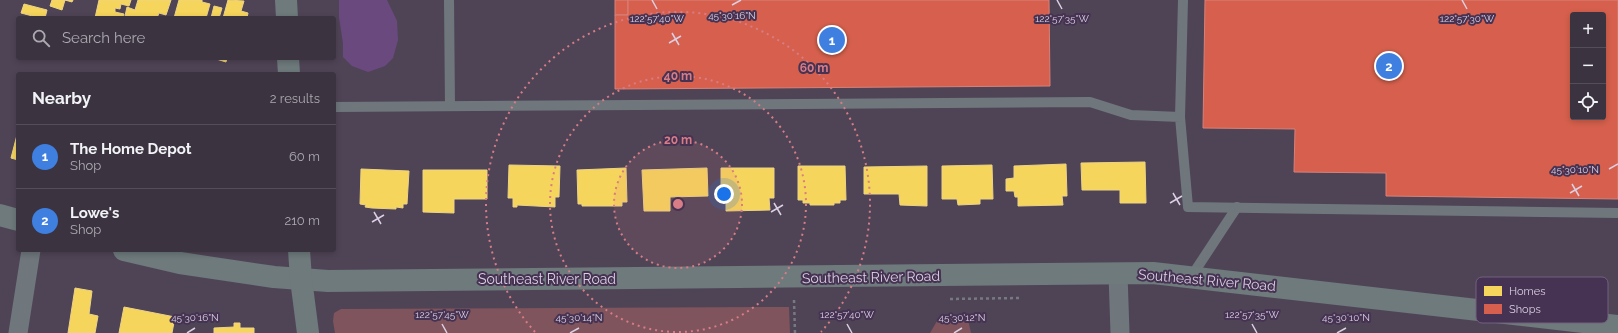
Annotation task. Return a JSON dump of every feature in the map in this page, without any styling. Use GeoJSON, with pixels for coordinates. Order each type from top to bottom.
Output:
{"type":"FeatureCollection","features":[{"type":"Feature","properties":{"kind":"main road"},"geometry":{"type":"LineString","coordinates":[[286,0],[287,16]]}},
{"type":"Feature","properties":{"kind":"main road"},"geometry":{"type":"LineString","coordinates":[[288,60],[289,72]]}},
{"type":"Feature","properties":{"kind":"main road"},"geometry":{"type":"LineString","coordinates":[[0,215],[16,219]]}},
{"type":"Feature","properties":{"kind":"main road","name":"Southeast River Road"},"geometry":{"type":"LineString","coordinates":[[133,252],[180,263],[274,277],[336,281],[1153,273],[1476,310]]}},
{"type":"Feature","properties":{"kind":"main road"},"geometry":{"type":"LineString","coordinates":[[299,252],[308,333]]}},
{"type":"Feature","properties":{"kind":"main road","name":"Southeast River Road"},"geometry":{"type":"LineString","coordinates":[[1592,323],[1618,326]]}},
{"type":"Feature","properties":{"kind":"street"},"geometry":{"type":"LineString","coordinates":[[18,333],[31,252]]}},
{"type":"Feature","properties":{"kind":"street"},"geometry":{"type":"LineString","coordinates":[[1118,274],[1120,333]]}},
{"type":"Feature","properties":{"kind":"lane"},"geometry":{"type":"LineString","coordinates":[[449,0],[450,106]]}},
{"type":"Feature","properties":{"kind":"lane"},"geometry":{"type":"LineString","coordinates":[[1183,0],[1180,117],[1188,207],[1618,213]]}},
{"type":"Feature","properties":{"kind":"lane"},"geometry":{"type":"LineString","coordinates":[[336,107],[1090,102],[1131,115],[1180,117]]}},
{"type":"Feature","properties":{"kind":"lane"},"geometry":{"type":"LineString","coordinates":[[1191,277],[1237,207]]}},
{"type":"Feature","properties":{"kind":"path"},"geometry":{"type":"LineString","coordinates":[[794,300],[795,333]]}},
{"type":"Feature","properties":{"kind":"shaded area"},"geometry":{"type":"Polygon","coordinates":[[[339,0],[387,0],[397,21],[398,40],[393,58],[385,66],[368,72],[352,66],[343,57],[343,43],[339,18],[339,0]]]}},
{"type":"Feature","properties":{"kind":"shaded area"},"geometry":{"type":"Polygon","coordinates":[[[789,307],[790,333],[335,333],[333,321],[334,313],[341,309],[789,307]]]}},
{"type":"Feature","properties":{"kind":"shaded area"},"geometry":{"type":"Polygon","coordinates":[[[967,315],[971,333],[930,333],[937,321],[967,315]]]}},
{"type":"Feature","properties":{"kind":"building: Homes"},"geometry":{"type":"Polygon","coordinates":[[[52,0],[65,0],[62,10],[50,6],[52,0]]]}},
{"type":"Feature","properties":{"kind":"building: Homes"},"geometry":{"type":"Polygon","coordinates":[[[99,0],[131,0],[129,6],[121,4],[120,9],[115,8],[115,12],[124,14],[124,16],[95,16],[99,0]]]}},
{"type":"Feature","properties":{"kind":"building: Homes"},"geometry":{"type":"Polygon","coordinates":[[[138,0],[171,0],[166,15],[159,13],[158,16],[125,16],[127,7],[135,10],[138,0]]]}},
{"type":"Feature","properties":{"kind":"building: Homes"},"geometry":{"type":"Polygon","coordinates":[[[179,0],[202,0],[202,2],[210,4],[207,16],[175,16],[179,0]]]}},
{"type":"Feature","properties":{"kind":"building: Homes"},"geometry":{"type":"Polygon","coordinates":[[[228,0],[244,1],[241,11],[248,13],[247,16],[224,16],[228,0]]]}},
{"type":"Feature","properties":{"kind":"building: Homes"},"geometry":{"type":"Polygon","coordinates":[[[24,4],[47,10],[46,16],[32,16],[21,13],[24,4]]]}},
{"type":"Feature","properties":{"kind":"building: Homes"},"geometry":{"type":"Polygon","coordinates":[[[214,6],[222,8],[220,16],[212,16],[214,6]]]}},
{"type":"Feature","properties":{"kind":"building: Homes"},"geometry":{"type":"Polygon","coordinates":[[[16,139],[16,159],[11,158],[16,139]]]}},
{"type":"Feature","properties":{"kind":"building: Homes"},"geometry":{"type":"Polygon","coordinates":[[[1145,162],[1146,203],[1120,203],[1120,190],[1082,190],[1081,163],[1145,162]]]}},
{"type":"Feature","properties":{"kind":"building: Homes"},"geometry":{"type":"Polygon","coordinates":[[[1066,164],[1067,196],[1062,196],[1063,205],[1018,206],[1018,197],[1015,197],[1014,191],[1006,191],[1006,179],[1014,178],[1014,166],[1066,164]]]}},
{"type":"Feature","properties":{"kind":"building: Homes"},"geometry":{"type":"Polygon","coordinates":[[[509,165],[560,166],[559,197],[555,197],[555,207],[517,205],[517,207],[513,207],[513,198],[508,198],[509,165]]]}},
{"type":"Feature","properties":{"kind":"building: Homes"},"geometry":{"type":"Polygon","coordinates":[[[992,165],[993,199],[980,199],[980,204],[958,205],[957,199],[942,199],[942,166],[992,165]]]}},
{"type":"Feature","properties":{"kind":"building: Homes"},"geometry":{"type":"Polygon","coordinates":[[[798,166],[845,166],[846,200],[840,200],[840,203],[834,203],[834,205],[810,205],[810,203],[803,203],[803,200],[798,200],[798,166]]]}},
{"type":"Feature","properties":{"kind":"building: Homes"},"geometry":{"type":"Polygon","coordinates":[[[927,166],[927,206],[900,205],[899,194],[864,194],[864,167],[927,166]]]}},
{"type":"Feature","properties":{"kind":"building: Homes"},"geometry":{"type":"Polygon","coordinates":[[[626,168],[627,202],[622,202],[622,206],[582,206],[582,204],[578,204],[577,170],[626,168]]]}},
{"type":"Feature","properties":{"kind":"building: Homes"},"geometry":{"type":"Polygon","coordinates":[[[707,168],[708,196],[670,197],[670,211],[644,211],[642,170],[707,168]]]}},
{"type":"Feature","properties":{"kind":"building: Homes"},"geometry":{"type":"Polygon","coordinates":[[[721,168],[774,168],[774,198],[769,198],[770,210],[726,211],[726,198],[721,198],[721,168]]]}},
{"type":"Feature","properties":{"kind":"building: Homes"},"geometry":{"type":"Polygon","coordinates":[[[361,169],[409,171],[407,204],[403,204],[403,208],[396,207],[396,209],[372,208],[365,207],[366,205],[360,204],[361,169]]]}},
{"type":"Feature","properties":{"kind":"building: Homes"},"geometry":{"type":"Polygon","coordinates":[[[423,170],[487,170],[487,199],[454,199],[454,213],[423,212],[423,170]]]}},
{"type":"Feature","properties":{"kind":"building: Homes"},"geometry":{"type":"Polygon","coordinates":[[[75,288],[92,291],[89,314],[98,316],[95,333],[68,333],[75,288]]]}},
{"type":"Feature","properties":{"kind":"building: Homes"},"geometry":{"type":"Polygon","coordinates":[[[124,307],[175,317],[172,333],[119,333],[124,307]]]}},
{"type":"Feature","properties":{"kind":"building: Homes"},"geometry":{"type":"Polygon","coordinates":[[[234,323],[240,323],[240,328],[254,328],[254,333],[214,333],[214,328],[234,327],[234,323]]]}},
{"type":"Feature","properties":{"kind":"building: Shops"},"geometry":{"type":"Polygon","coordinates":[[[615,0],[628,0],[628,15],[615,15],[615,0]]]}},
{"type":"Feature","properties":{"kind":"building: Shops"},"geometry":{"type":"Polygon","coordinates":[[[628,0],[1049,0],[1050,86],[615,89],[615,15],[628,15],[628,0]]]}},
{"type":"Feature","properties":{"kind":"building: Shops"},"geometry":{"type":"Polygon","coordinates":[[[1205,0],[1618,0],[1618,199],[1386,196],[1386,173],[1294,172],[1295,129],[1203,128],[1205,0]]]}},
{"type":"Feature","properties":{"kind":"place","name":"The Home Depot"},"geometry":{"type":"Point","coordinates":[832,40]}},
{"type":"Feature","properties":{"kind":"place","name":"Lowe's"},"geometry":{"type":"Point","coordinates":[1389,66]}}]}
